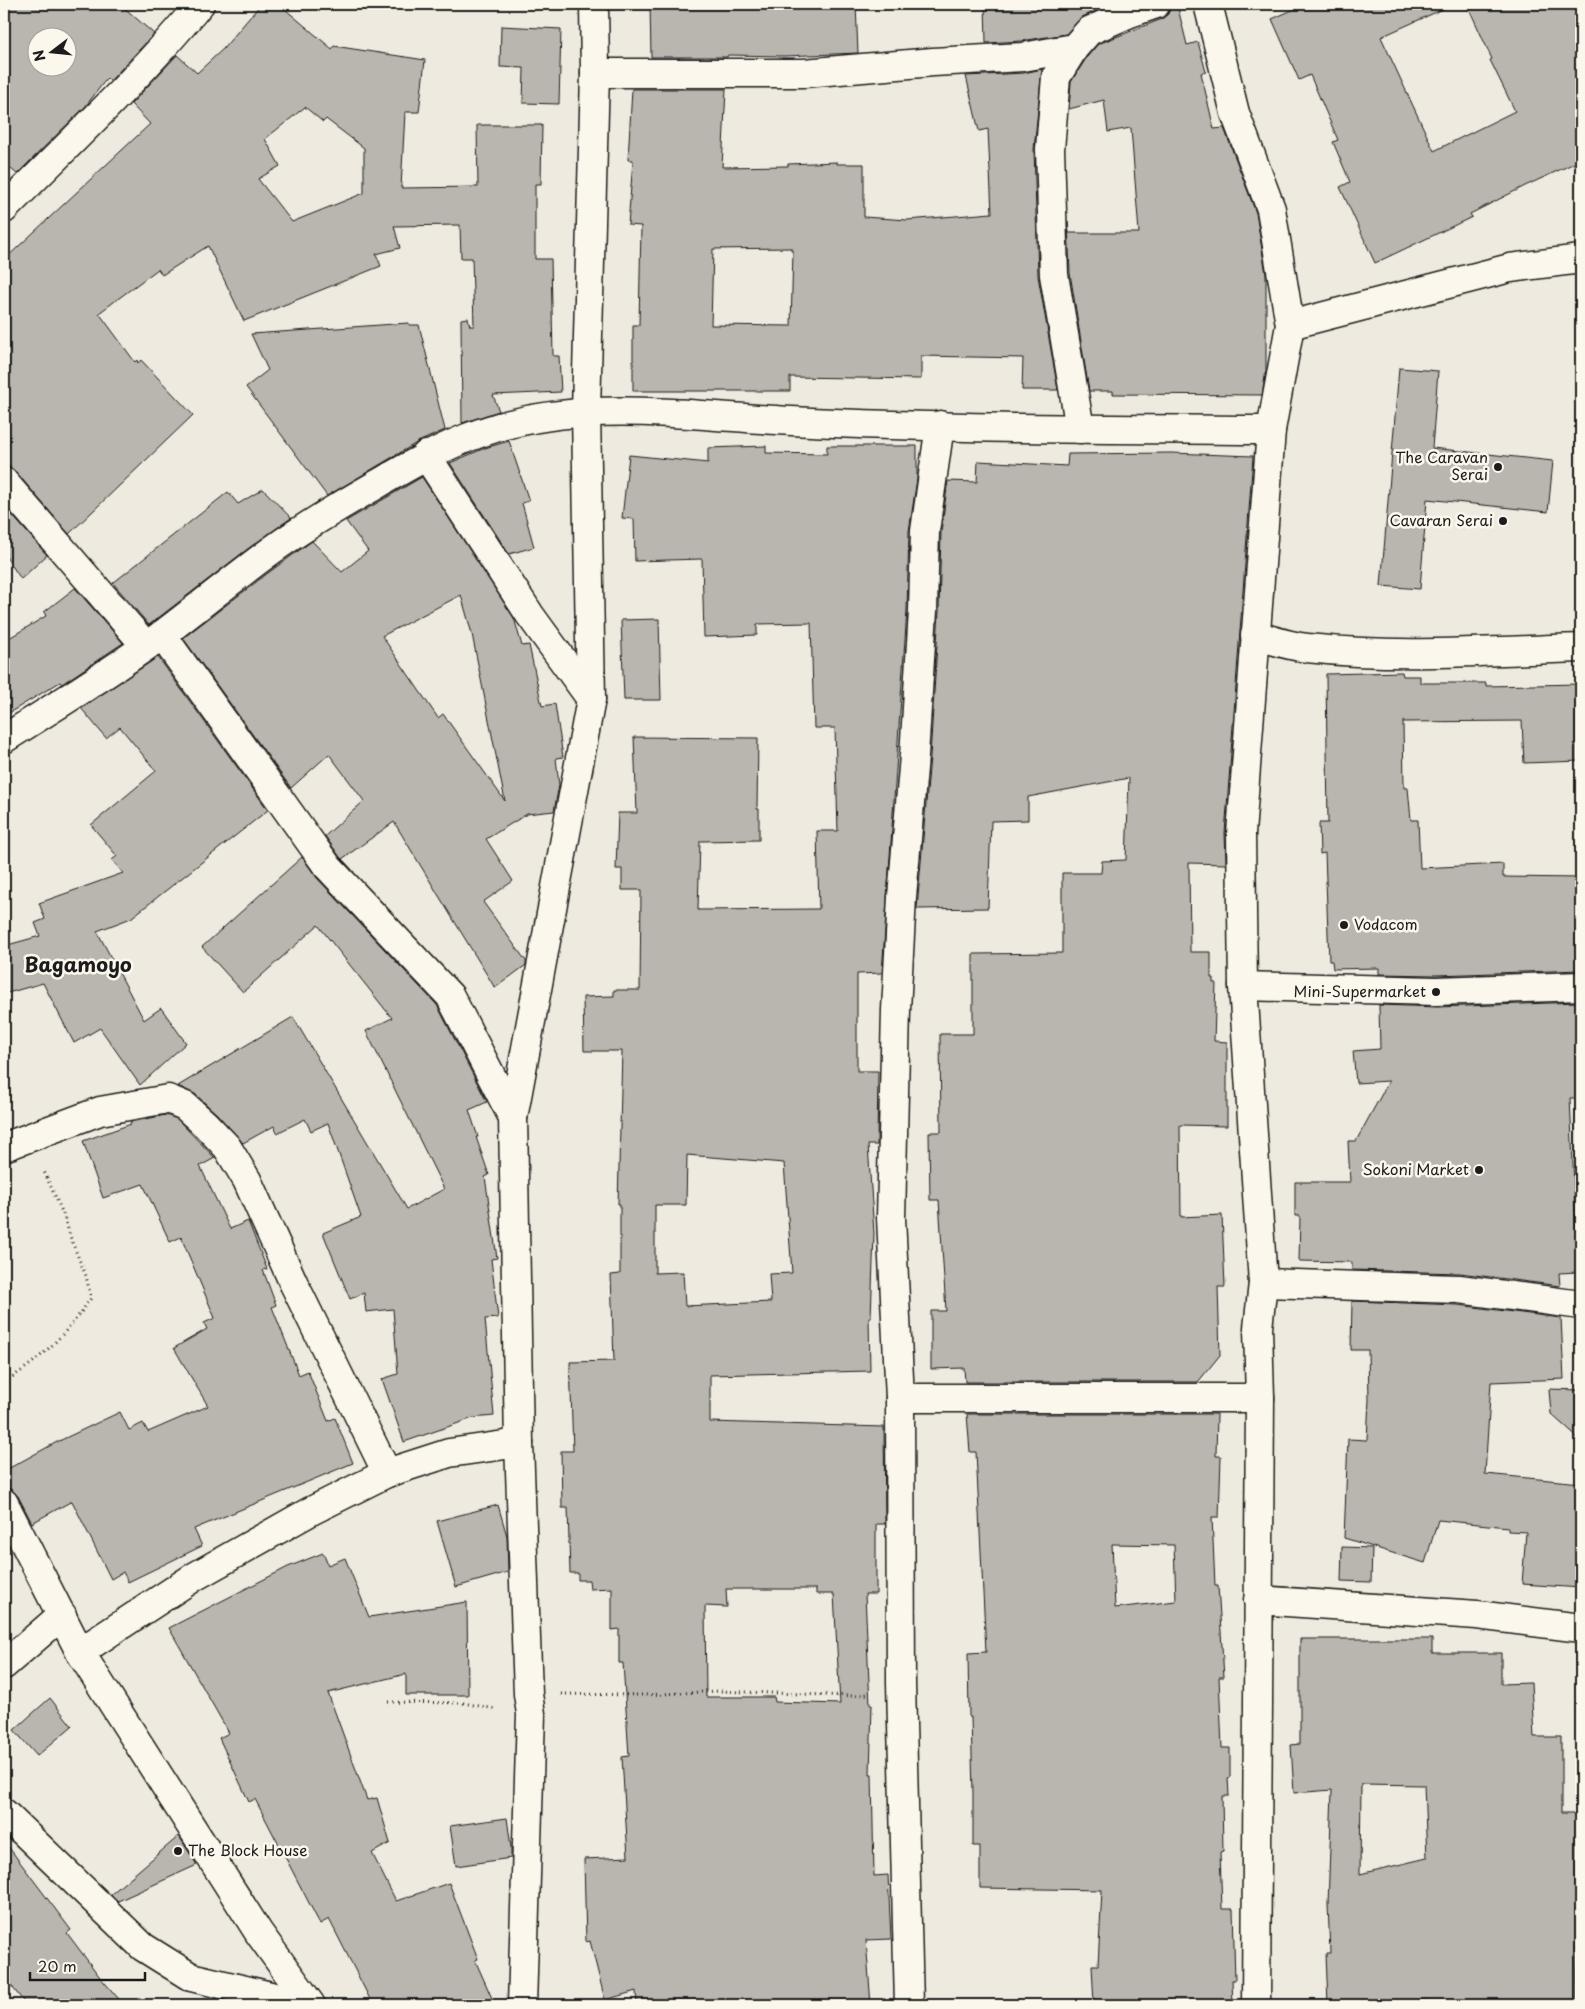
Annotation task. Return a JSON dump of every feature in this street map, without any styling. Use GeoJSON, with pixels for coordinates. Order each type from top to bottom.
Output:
{"type":"FeatureCollection","features":[{"type":"Feature","properties":{"kind":"street"},"geometry":{"type":"LineString","coordinates":[[4,209],[98,114],[181,27],[200,4]]}},
{"type":"Feature","properties":{"kind":"street"},"geometry":{"type":"LineString","coordinates":[[522,2005],[530,1704],[519,1443],[513,1118],[591,699],[586,411],[595,73],[594,4]]}},
{"type":"Feature","properties":{"kind":"street"},"geometry":{"type":"LineString","coordinates":[[1080,429],[1054,275],[1050,149],[1056,77],[1074,48],[1089,31],[1156,4]]}},
{"type":"Feature","properties":{"kind":"street"},"geometry":{"type":"LineString","coordinates":[[1208,4],[1235,113],[1271,208],[1290,325],[1271,430],[1241,834],[1243,986],[1263,1283],[1258,1328],[1260,1398],[1256,2005]]}},
{"type":"Feature","properties":{"kind":"street"},"geometry":{"type":"LineString","coordinates":[[595,73],[804,73],[933,62],[1023,57],[1074,48]]}},
{"type":"Feature","properties":{"kind":"street"},"geometry":{"type":"LineString","coordinates":[[1290,325],[1510,268],[1581,259]]}},
{"type":"Feature","properties":{"kind":"street"},"geometry":{"type":"LineString","coordinates":[[4,740],[154,641],[274,548],[426,455],[481,432],[535,417],[586,411],[713,415],[791,421],[1080,429],[1271,430]]}},
{"type":"Feature","properties":{"kind":"street"},"geometry":{"type":"LineString","coordinates":[[909,2005],[901,1683],[900,1398],[891,1218],[896,1001],[902,897],[915,746],[923,611],[925,531],[940,425]]}},
{"type":"Feature","properties":{"kind":"street"},"geometry":{"type":"LineString","coordinates":[[426,455],[530,616],[591,699]]}},
{"type":"Feature","properties":{"kind":"street"},"geometry":{"type":"LineString","coordinates":[[4,482],[154,641],[328,867],[450,996],[513,1118]]}},
{"type":"Feature","properties":{"kind":"street"},"geometry":{"type":"LineString","coordinates":[[1255,635],[1305,648],[1346,650],[1426,653],[1581,648]]}},
{"type":"Feature","properties":{"kind":"street"},"geometry":{"type":"LineString","coordinates":[[1243,986],[1436,991],[1581,986]]}},
{"type":"Feature","properties":{"kind":"street"},"geometry":{"type":"LineString","coordinates":[[16,1142],[100,1111],[168,1099],[185,1106],[226,1147],[247,1180],[294,1284],[387,1472]]}},
{"type":"Feature","properties":{"kind":"street"},"geometry":{"type":"LineString","coordinates":[[1263,1283],[1459,1289],[1581,1306]]}},
{"type":"Feature","properties":{"kind":"street"},"geometry":{"type":"LineString","coordinates":[[900,1398],[1260,1398]]}},
{"type":"Feature","properties":{"kind":"street"},"geometry":{"type":"LineString","coordinates":[[80,1652],[194,1577],[311,1511],[387,1472],[449,1453],[519,1443]]}},
{"type":"Feature","properties":{"kind":"street"},"geometry":{"type":"LineString","coordinates":[[4,1503],[80,1652],[259,1933],[310,2005]]}},
{"type":"Feature","properties":{"kind":"street"},"geometry":{"type":"LineString","coordinates":[[1258,1600],[1478,1615],[1581,1628]]}},
{"type":"Feature","properties":{"kind":"street"},"geometry":{"type":"LineString","coordinates":[[4,1665],[62,1615]]}},
{"type":"Feature","properties":{"kind":"street"},"geometry":{"type":"LineString","coordinates":[[4,1814],[144,1947],[190,1977],[310,2005]]}},
{"type":"Feature","properties":{"kind":"path"},"geometry":{"type":"LineString","coordinates":[[4,1382],[42,1354],[65,1333],[91,1298],[86,1276],[64,1216],[16,1142]]}},
{"type":"Feature","properties":{"kind":"path"},"geometry":{"type":"LineString","coordinates":[[388,1702],[530,1704],[719,1691],[853,1696],[880,1692],[901,1683]]}},
{"type":"Feature","properties":{"kind":"building"},"geometry":{"type":"Polygon","coordinates":[[[4,4],[120,4],[154,34],[110,81],[107,78],[85,107],[17,174],[4,163],[4,4]]]}},
{"type":"Feature","properties":{"kind":"building"},"geometry":{"type":"Polygon","coordinates":[[[261,4],[279,4],[332,49],[334,46],[425,60],[419,112],[405,112],[401,188],[478,187],[477,125],[542,125],[541,184],[535,184],[535,259],[551,259],[553,356],[559,356],[561,392],[493,395],[499,411],[462,423],[461,319],[468,318],[470,326],[474,326],[472,258],[461,258],[460,225],[394,226],[400,248],[376,254],[381,266],[244,321],[208,246],[162,275],[158,269],[99,313],[135,362],[137,360],[138,363],[141,360],[193,415],[69,534],[16,472],[10,467],[4,467],[4,260],[150,124],[131,104],[177,55],[197,73],[223,49],[261,4]],[[305,107],[265,139],[280,166],[258,179],[292,222],[364,193],[364,148],[326,119],[323,122],[305,107]]]}},
{"type":"Feature","properties":{"kind":"building"},"geometry":{"type":"Polygon","coordinates":[[[650,4],[856,4],[858,53],[784,56],[651,57],[650,4]]]}},
{"type":"Feature","properties":{"kind":"building"},"geometry":{"type":"Polygon","coordinates":[[[985,4],[1112,4],[1082,17],[1066,34],[1021,41],[986,43],[985,4]]]}},
{"type":"Feature","properties":{"kind":"building"},"geometry":{"type":"Polygon","coordinates":[[[1171,4],[1177,4],[1187,45],[1198,42],[1206,72],[1201,73],[1214,129],[1224,128],[1256,213],[1266,274],[1266,371],[1262,395],[1113,394],[1113,391],[1089,391],[1070,273],[1068,221],[1069,233],[1139,233],[1131,128],[1108,132],[1104,100],[1069,109],[1071,82],[1098,44],[1162,19],[1168,14],[1171,4]]]}},
{"type":"Feature","properties":{"kind":"building"},"geometry":{"type":"Polygon","coordinates":[[[1306,4],[1454,4],[1381,37],[1434,151],[1515,111],[1490,60],[1492,59],[1467,4],[1581,4],[1581,160],[1470,214],[1472,217],[1375,263],[1340,187],[1350,182],[1333,142],[1338,140],[1310,75],[1299,80],[1272,19],[1306,4]]]}},
{"type":"Feature","properties":{"kind":"building"},"geometry":{"type":"Polygon","coordinates":[[[501,26],[561,29],[559,104],[523,103],[524,68],[500,67],[501,26]]]}},
{"type":"Feature","properties":{"kind":"building"},"geometry":{"type":"Polygon","coordinates":[[[1042,69],[1034,149],[1038,276],[1058,390],[1022,390],[1023,358],[921,356],[921,379],[790,377],[790,391],[633,391],[633,325],[639,325],[641,226],[628,225],[633,160],[628,160],[632,89],[726,89],[722,167],[788,166],[788,164],[837,162],[837,164],[864,164],[864,217],[907,220],[992,213],[988,129],[979,131],[966,76],[1024,73],[1042,69]],[[791,248],[713,249],[711,325],[791,326],[793,251],[791,251],[791,248]]]}},
{"type":"Feature","properties":{"kind":"building"},"geometry":{"type":"Polygon","coordinates":[[[409,323],[409,325],[419,325],[445,430],[418,442],[327,496],[246,387],[268,370],[251,334],[409,323]]]}},
{"type":"Feature","properties":{"kind":"building"},"geometry":{"type":"Polygon","coordinates":[[[1399,368],[1438,371],[1432,448],[1553,461],[1548,512],[1427,499],[1420,589],[1381,586],[1399,368]]]}},
{"type":"Feature","properties":{"kind":"building"},"geometry":{"type":"Polygon","coordinates":[[[509,441],[529,501],[522,503],[534,547],[509,554],[450,463],[485,448],[509,441]]]}},
{"type":"Feature","properties":{"kind":"building"},"geometry":{"type":"Polygon","coordinates":[[[766,446],[766,453],[827,454],[827,446],[917,446],[917,479],[909,531],[907,610],[882,973],[857,974],[857,1071],[878,1071],[877,1145],[868,1145],[874,1233],[871,1318],[869,1318],[870,1371],[710,1375],[710,1422],[884,1427],[885,1524],[876,1524],[876,1594],[865,1594],[870,1705],[872,1705],[870,1774],[872,1774],[874,1876],[888,1875],[891,1939],[866,1940],[871,2005],[748,2005],[748,2002],[637,2005],[636,1991],[605,2000],[590,1941],[586,1942],[584,1859],[628,1857],[622,1757],[629,1756],[623,1663],[619,1663],[619,1629],[612,1630],[612,1588],[590,1589],[589,1580],[578,1580],[578,1573],[570,1573],[568,1508],[562,1508],[561,1451],[573,1451],[570,1362],[614,1361],[611,1275],[620,1274],[620,1204],[618,1204],[622,1051],[584,1051],[583,997],[614,996],[614,990],[640,990],[641,890],[622,890],[622,869],[616,869],[618,813],[637,813],[634,737],[758,738],[757,809],[759,809],[759,840],[700,841],[698,910],[819,909],[817,831],[838,831],[835,728],[814,728],[811,623],[757,624],[757,635],[704,637],[702,559],[635,561],[634,519],[622,518],[629,455],[708,463],[708,448],[766,446]],[[687,1155],[686,1205],[655,1205],[655,1273],[683,1272],[685,1306],[771,1302],[769,1274],[792,1273],[784,1163],[687,1155]],[[726,1589],[727,1607],[705,1606],[706,1697],[774,1697],[775,1702],[840,1704],[834,1594],[816,1594],[816,1589],[726,1589]]]}},
{"type":"Feature","properties":{"kind":"building"},"geometry":{"type":"Polygon","coordinates":[[[1171,453],[1253,456],[1225,833],[1226,864],[1189,863],[1190,952],[1211,952],[1211,978],[1213,978],[1213,983],[1216,983],[1214,1041],[1227,1042],[1227,1126],[1180,1125],[1181,1217],[1222,1215],[1225,1287],[1218,1287],[1220,1355],[1198,1382],[965,1382],[964,1368],[931,1369],[931,1311],[946,1311],[939,1200],[930,1200],[929,1132],[941,1132],[940,1034],[973,1034],[973,954],[1062,953],[1062,873],[1101,873],[1102,861],[1126,860],[1129,778],[1028,797],[1028,820],[991,821],[988,908],[917,909],[930,757],[939,612],[941,532],[948,481],[977,482],[978,461],[1067,466],[1068,454],[1171,453]]]}},
{"type":"Feature","properties":{"kind":"building"},"geometry":{"type":"Polygon","coordinates":[[[422,477],[514,618],[522,646],[529,645],[542,706],[555,704],[563,757],[556,758],[559,785],[554,811],[527,814],[486,839],[513,881],[483,902],[526,961],[526,965],[495,988],[394,822],[342,859],[354,872],[340,857],[325,836],[364,801],[329,754],[291,788],[183,638],[312,541],[342,572],[368,551],[346,521],[422,477]],[[461,595],[382,636],[438,718],[443,714],[505,801],[472,634],[461,595]]]}},
{"type":"Feature","properties":{"kind":"building"},"geometry":{"type":"Polygon","coordinates":[[[263,489],[291,518],[149,625],[113,583],[228,492],[238,504],[263,489]]]}},
{"type":"Feature","properties":{"kind":"building"},"geometry":{"type":"Polygon","coordinates":[[[4,506],[47,555],[21,579],[4,554],[4,506]]]}},
{"type":"Feature","properties":{"kind":"building"},"geometry":{"type":"Polygon","coordinates":[[[75,588],[123,643],[62,684],[60,682],[4,716],[4,641],[46,616],[44,612],[75,588]]]}},
{"type":"Feature","properties":{"kind":"building"},"geometry":{"type":"Polygon","coordinates":[[[659,619],[661,700],[624,700],[621,620],[659,619]]]}},
{"type":"Feature","properties":{"kind":"building"},"geometry":{"type":"Polygon","coordinates":[[[158,657],[268,810],[131,918],[97,931],[144,1020],[161,1008],[186,1043],[140,1085],[100,1028],[74,1043],[43,983],[4,994],[4,946],[40,936],[35,923],[45,919],[39,903],[123,873],[112,860],[117,856],[91,825],[156,771],[120,727],[106,738],[81,708],[158,657]]]}},
{"type":"Feature","properties":{"kind":"building"},"geometry":{"type":"Polygon","coordinates":[[[1402,672],[1403,676],[1420,676],[1420,683],[1486,683],[1486,686],[1581,684],[1581,761],[1524,763],[1522,721],[1403,722],[1404,788],[1408,788],[1411,820],[1418,820],[1420,868],[1503,864],[1503,877],[1581,878],[1580,970],[1436,975],[1379,974],[1379,968],[1333,969],[1332,961],[1329,961],[1325,853],[1320,854],[1319,823],[1328,823],[1326,674],[1402,672]]]}},
{"type":"Feature","properties":{"kind":"building"},"geometry":{"type":"Polygon","coordinates":[[[302,857],[317,878],[437,1005],[487,1102],[469,1110],[489,1175],[485,1177],[497,1258],[491,1259],[498,1318],[485,1319],[494,1416],[473,1418],[404,1442],[382,1379],[398,1374],[393,1309],[366,1312],[364,1293],[350,1299],[323,1233],[361,1217],[328,1123],[311,1131],[305,1119],[277,1133],[274,1126],[243,1143],[217,1114],[195,1094],[178,1086],[293,1017],[407,1209],[444,1189],[366,1031],[392,1018],[318,925],[243,992],[202,947],[302,857]]]}},
{"type":"Feature","properties":{"kind":"building"},"geometry":{"type":"Polygon","coordinates":[[[1579,1002],[1579,1012],[1581,1012],[1581,1098],[1570,1098],[1578,1272],[1559,1273],[1560,1286],[1460,1273],[1352,1270],[1352,1262],[1299,1261],[1300,1216],[1295,1216],[1295,1182],[1350,1182],[1348,1141],[1356,1141],[1389,1081],[1356,1083],[1353,1051],[1380,1049],[1379,1005],[1437,1007],[1579,1002]]]}},
{"type":"Feature","properties":{"kind":"building"},"geometry":{"type":"Polygon","coordinates":[[[166,1115],[177,1119],[215,1158],[200,1166],[230,1229],[248,1221],[267,1269],[263,1270],[276,1305],[272,1307],[299,1375],[308,1371],[328,1421],[335,1418],[353,1463],[194,1529],[202,1546],[128,1582],[123,1572],[111,1579],[72,1501],[32,1523],[18,1496],[12,1490],[4,1488],[4,1471],[57,1442],[120,1412],[129,1430],[143,1423],[148,1432],[208,1406],[174,1348],[207,1329],[204,1323],[215,1318],[181,1237],[170,1242],[143,1184],[103,1198],[83,1141],[131,1124],[130,1122],[166,1115]]]}},
{"type":"Feature","properties":{"kind":"building"},"geometry":{"type":"Polygon","coordinates":[[[1352,1301],[1458,1305],[1561,1318],[1564,1379],[1491,1382],[1485,1474],[1581,1483],[1581,1588],[1522,1584],[1526,1532],[1508,1531],[1508,1527],[1438,1520],[1425,1563],[1344,1538],[1348,1439],[1367,1440],[1369,1399],[1368,1350],[1351,1350],[1352,1301]]]}},
{"type":"Feature","properties":{"kind":"building"},"geometry":{"type":"Polygon","coordinates":[[[1549,1389],[1581,1390],[1581,1441],[1551,1414],[1549,1389]]]}},
{"type":"Feature","properties":{"kind":"building"},"geometry":{"type":"Polygon","coordinates":[[[967,1414],[1217,1414],[1216,1456],[1221,1456],[1219,1517],[1212,1517],[1215,1586],[1218,1586],[1224,1677],[1219,1677],[1222,1748],[1230,1748],[1229,1796],[1222,1796],[1223,1851],[1220,1852],[1222,1909],[1233,1909],[1235,1980],[1232,1980],[1233,2005],[1094,2005],[1092,1965],[1098,1965],[1102,1890],[980,1888],[980,1846],[973,1846],[968,1653],[986,1652],[976,1452],[970,1452],[967,1414]],[[1112,1544],[1115,1608],[1176,1601],[1174,1545],[1112,1544]]]}},
{"type":"Feature","properties":{"kind":"building"},"geometry":{"type":"Polygon","coordinates":[[[498,1505],[507,1536],[508,1572],[456,1587],[437,1521],[498,1505]]]}},
{"type":"Feature","properties":{"kind":"building"},"geometry":{"type":"Polygon","coordinates":[[[1342,1547],[1372,1548],[1371,1582],[1341,1581],[1342,1547]]]}},
{"type":"Feature","properties":{"kind":"building"},"geometry":{"type":"Polygon","coordinates":[[[323,1553],[328,1565],[345,1558],[369,1617],[467,1602],[468,1695],[406,1695],[406,1674],[328,1693],[367,1800],[377,1798],[390,1843],[372,1853],[396,1901],[449,1883],[478,1959],[475,1960],[495,2005],[373,2005],[329,1919],[320,1924],[255,1799],[249,1802],[219,1738],[229,1733],[169,1628],[288,1567],[323,1553]]]}},
{"type":"Feature","properties":{"kind":"building"},"geometry":{"type":"Polygon","coordinates":[[[1300,1639],[1432,1639],[1432,1653],[1501,1653],[1501,1684],[1531,1683],[1534,1737],[1561,1737],[1561,1813],[1581,1813],[1581,1946],[1576,1946],[1577,2005],[1429,2005],[1428,2000],[1328,2005],[1326,1953],[1330,1953],[1328,1905],[1332,1790],[1294,1793],[1291,1745],[1300,1744],[1300,1639]],[[1361,1784],[1360,1874],[1427,1858],[1424,1785],[1361,1784]]]}},
{"type":"Feature","properties":{"kind":"building"},"geometry":{"type":"Polygon","coordinates":[[[50,1698],[72,1726],[37,1756],[14,1730],[50,1698]]]}},
{"type":"Feature","properties":{"kind":"building"},"geometry":{"type":"Polygon","coordinates":[[[507,1818],[511,1858],[456,1866],[450,1826],[507,1818]]]}},
{"type":"Feature","properties":{"kind":"building"},"geometry":{"type":"Polygon","coordinates":[[[179,1836],[197,1865],[118,1901],[111,1894],[179,1836]]]}},
{"type":"Feature","properties":{"kind":"building"},"geometry":{"type":"Polygon","coordinates":[[[4,1841],[71,1930],[67,1933],[99,1976],[124,2005],[26,2005],[4,1976],[4,1841]]]}},
{"type":"Feature","properties":{"kind":"place","name":"The Caravan Serai"},"geometry":{"type":"Point","coordinates":[1498,467]}},
{"type":"Feature","properties":{"kind":"place","name":"Cavaran Serai"},"geometry":{"type":"Point","coordinates":[1503,521]}},
{"type":"Feature","properties":{"kind":"place","name":"Vodacom"},"geometry":{"type":"Point","coordinates":[1344,925]}},
{"type":"Feature","properties":{"kind":"place","name":"Mini-Supermarket"},"geometry":{"type":"Point","coordinates":[1436,992]}},
{"type":"Feature","properties":{"kind":"place","name":"Sokoni Market"},"geometry":{"type":"Point","coordinates":[1479,1170]}},
{"type":"Feature","properties":{"kind":"place","name":"The Block House"},"geometry":{"type":"Point","coordinates":[178,1851]}},
{"type":"Feature","properties":{"kind":"district","name":"Bagamoyo"},"geometry":{"type":"Point","coordinates":[78,965]}}]}
